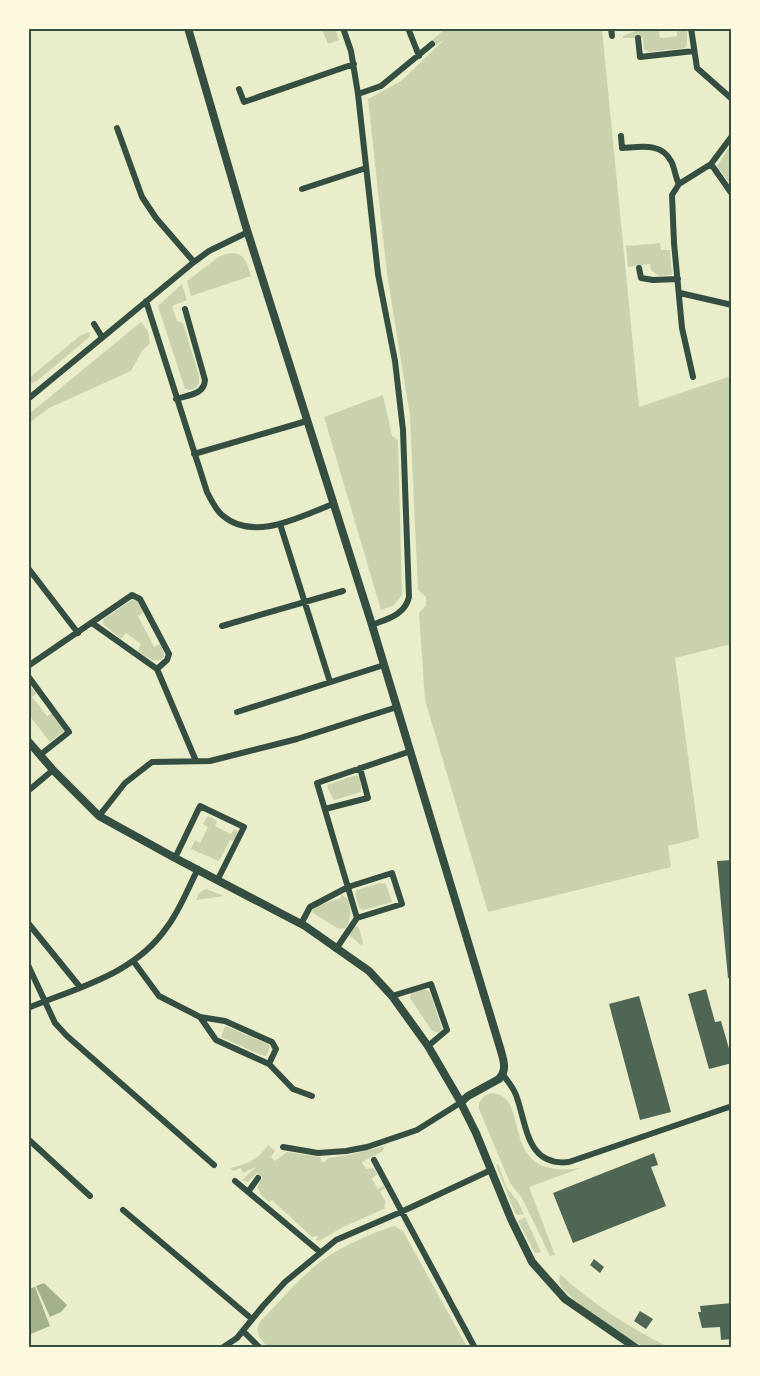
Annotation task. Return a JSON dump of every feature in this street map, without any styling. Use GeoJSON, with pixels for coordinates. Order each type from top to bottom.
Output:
{"type":"FeatureCollection","features":[{"type":"Feature","properties":{"kind":"street"},"geometry":{"type":"LineString","coordinates":[[188,28],[248,231],[486,998],[505,1065],[503,1075],[515,1092],[532,1145],[541,1157],[558,1163],[569,1162],[732,1106]]}},
{"type":"Feature","properties":{"kind":"street"},"geometry":{"type":"LineString","coordinates":[[343,28],[354,64],[378,274],[394,361],[403,430],[409,591],[405,608],[372,625]]}},
{"type":"Feature","properties":{"kind":"street"},"geometry":{"type":"LineString","coordinates":[[408,28],[419,56]]}},
{"type":"Feature","properties":{"kind":"street"},"geometry":{"type":"LineString","coordinates":[[611,28],[612,36]]}},
{"type":"Feature","properties":{"kind":"street"},"geometry":{"type":"LineString","coordinates":[[691,28],[699,71],[732,99]]}},
{"type":"Feature","properties":{"kind":"street"},"geometry":{"type":"LineString","coordinates":[[638,38],[640,57],[694,51]]}},
{"type":"Feature","properties":{"kind":"street"},"geometry":{"type":"LineString","coordinates":[[358,94],[378,88],[432,44]]}},
{"type":"Feature","properties":{"kind":"street"},"geometry":{"type":"LineString","coordinates":[[239,89],[244,102],[354,64]]}},
{"type":"Feature","properties":{"kind":"street"},"geometry":{"type":"LineString","coordinates":[[117,128],[142,197],[156,218],[194,262]]}},
{"type":"Feature","properties":{"kind":"street"},"geometry":{"type":"LineString","coordinates":[[621,136],[622,148],[654,147],[667,155],[680,184]]}},
{"type":"Feature","properties":{"kind":"street"},"geometry":{"type":"LineString","coordinates":[[693,377],[682,332],[672,201],[674,190],[711,164],[732,136]]}},
{"type":"Feature","properties":{"kind":"street"},"geometry":{"type":"LineString","coordinates":[[711,164],[732,194]]}},
{"type":"Feature","properties":{"kind":"street"},"geometry":{"type":"LineString","coordinates":[[302,189],[366,168]]}},
{"type":"Feature","properties":{"kind":"street"},"geometry":{"type":"LineString","coordinates":[[28,399],[194,262],[209,251],[248,231]]}},
{"type":"Feature","properties":{"kind":"street"},"geometry":{"type":"LineString","coordinates":[[639,268],[641,278],[678,279]]}},
{"type":"Feature","properties":{"kind":"street"},"geometry":{"type":"LineString","coordinates":[[680,293],[732,305]]}},
{"type":"Feature","properties":{"kind":"street"},"geometry":{"type":"LineString","coordinates":[[146,301],[207,492],[222,516],[248,527],[264,528],[333,504]]}},
{"type":"Feature","properties":{"kind":"street"},"geometry":{"type":"LineString","coordinates":[[176,399],[201,392],[206,380],[185,309]]}},
{"type":"Feature","properties":{"kind":"street"},"geometry":{"type":"LineString","coordinates":[[94,324],[102,337]]}},
{"type":"Feature","properties":{"kind":"street"},"geometry":{"type":"LineString","coordinates":[[194,454],[307,421]]}},
{"type":"Feature","properties":{"kind":"street"},"geometry":{"type":"LineString","coordinates":[[280,524],[330,682]]}},
{"type":"Feature","properties":{"kind":"street"},"geometry":{"type":"LineString","coordinates":[[28,568],[78,633]]}},
{"type":"Feature","properties":{"kind":"street"},"geometry":{"type":"LineString","coordinates":[[222,626],[343,591]]}},
{"type":"Feature","properties":{"kind":"street"},"geometry":{"type":"LineString","coordinates":[[28,666],[132,595],[138,597],[169,654],[167,660],[157,669]]}},
{"type":"Feature","properties":{"kind":"street"},"geometry":{"type":"LineString","coordinates":[[92,623],[157,669],[196,761]]}},
{"type":"Feature","properties":{"kind":"street"},"geometry":{"type":"LineString","coordinates":[[237,712],[384,665]]}},
{"type":"Feature","properties":{"kind":"street"},"geometry":{"type":"LineString","coordinates":[[28,676],[69,732],[40,755]]}},
{"type":"Feature","properties":{"kind":"street"},"geometry":{"type":"LineString","coordinates":[[99,816],[125,783],[152,762],[210,761],[297,739],[397,707]]}},
{"type":"Feature","properties":{"kind":"street"},"geometry":{"type":"LineString","coordinates":[[28,741],[99,816],[301,924],[369,971],[392,996],[428,1046],[460,1101],[492,1170],[511,1220],[532,1262],[565,1299],[636,1347]]}},
{"type":"Feature","properties":{"kind":"street"},"geometry":{"type":"LineString","coordinates":[[357,918],[317,783],[411,751]]}},
{"type":"Feature","properties":{"kind":"street"},"geometry":{"type":"LineString","coordinates":[[325,809],[368,798],[360,768]]}},
{"type":"Feature","properties":{"kind":"street"},"geometry":{"type":"LineString","coordinates":[[28,791],[53,770]]}},
{"type":"Feature","properties":{"kind":"street"},"geometry":{"type":"LineString","coordinates":[[175,858],[200,806],[244,827],[218,879]]}},
{"type":"Feature","properties":{"kind":"street"},"geometry":{"type":"LineString","coordinates":[[28,1008],[104,978],[134,962],[151,947],[168,926],[198,869]]}},
{"type":"Feature","properties":{"kind":"street"},"geometry":{"type":"LineString","coordinates":[[301,924],[310,907],[348,887],[392,873],[402,904],[357,918],[336,949]]}},
{"type":"Feature","properties":{"kind":"street"},"geometry":{"type":"LineString","coordinates":[[28,923],[80,987]]}},
{"type":"Feature","properties":{"kind":"street"},"geometry":{"type":"LineString","coordinates":[[134,962],[159,996],[200,1017],[225,1021],[272,1042],[276,1049],[269,1064]]}},
{"type":"Feature","properties":{"kind":"street"},"geometry":{"type":"LineString","coordinates":[[28,965],[55,1023],[67,1036],[214,1165]]}},
{"type":"Feature","properties":{"kind":"street"},"geometry":{"type":"LineString","coordinates":[[392,996],[432,984],[447,1030],[428,1046]]}},
{"type":"Feature","properties":{"kind":"street"},"geometry":{"type":"LineString","coordinates":[[200,1017],[216,1040],[269,1064],[293,1089],[312,1096]]}},
{"type":"Feature","properties":{"kind":"street"},"geometry":{"type":"LineString","coordinates":[[283,1147],[318,1153],[367,1147],[417,1130],[503,1075]]}},
{"type":"Feature","properties":{"kind":"street"},"geometry":{"type":"LineString","coordinates":[[28,1139],[90,1196]]}},
{"type":"Feature","properties":{"kind":"street"},"geometry":{"type":"LineString","coordinates":[[374,1160],[475,1347]]}},
{"type":"Feature","properties":{"kind":"street"},"geometry":{"type":"LineString","coordinates":[[222,1347],[237,1338],[285,1282],[336,1240],[492,1170]]}},
{"type":"Feature","properties":{"kind":"street"},"geometry":{"type":"LineString","coordinates":[[248,1192],[258,1178]]}},
{"type":"Feature","properties":{"kind":"street"},"geometry":{"type":"LineString","coordinates":[[235,1181],[320,1252]]}},
{"type":"Feature","properties":{"kind":"street"},"geometry":{"type":"LineString","coordinates":[[123,1210],[252,1319]]}},
{"type":"Feature","properties":{"kind":"street"},"geometry":{"type":"LineString","coordinates":[[243,1331],[260,1347]]}},
{"type":"Feature","properties":{"kind":"shaded area"},"geometry":{"type":"Polygon","coordinates":[[[456,28],[602,29],[639,407],[731,376],[731,644],[675,658],[699,838],[668,846],[671,867],[488,912],[425,700],[419,613],[426,605],[426,597],[418,590],[410,416],[387,274],[368,99],[401,81],[445,39],[435,46],[431,41],[445,29],[454,29],[452,31],[456,28]]]}},
{"type":"Feature","properties":{"kind":"shaded area"},"geometry":{"type":"Polygon","coordinates":[[[322,29],[335,29],[339,40],[328,44],[322,29]]]}},
{"type":"Feature","properties":{"kind":"shaded area"},"geometry":{"type":"Polygon","coordinates":[[[641,29],[659,29],[660,38],[677,36],[677,31],[687,29],[687,45],[685,48],[649,52],[644,49],[643,38],[623,38],[641,29]]]}},
{"type":"Feature","properties":{"kind":"shaded area"},"geometry":{"type":"Polygon","coordinates":[[[731,145],[731,185],[717,166],[731,145]]]}},
{"type":"Feature","properties":{"kind":"shaded area"},"geometry":{"type":"Polygon","coordinates":[[[660,243],[661,250],[670,250],[672,275],[659,276],[651,270],[650,264],[628,267],[626,246],[660,243]]]}},
{"type":"Feature","properties":{"kind":"shaded area"},"geometry":{"type":"Polygon","coordinates":[[[230,253],[239,254],[242,257],[247,263],[251,276],[191,296],[187,281],[220,256],[230,253]]]}},
{"type":"Feature","properties":{"kind":"shaded area"},"geometry":{"type":"Polygon","coordinates":[[[182,284],[187,300],[172,306],[177,321],[183,323],[199,376],[199,384],[191,390],[185,389],[158,306],[182,284]]]}},
{"type":"Feature","properties":{"kind":"shaded area"},"geometry":{"type":"Polygon","coordinates":[[[141,322],[148,331],[150,343],[142,351],[131,371],[49,408],[29,423],[29,414],[141,322]]]}},
{"type":"Feature","properties":{"kind":"shaded area"},"geometry":{"type":"Polygon","coordinates":[[[89,332],[90,336],[87,339],[37,381],[29,384],[29,378],[81,335],[89,332]]]}},
{"type":"Feature","properties":{"kind":"shaded area"},"geometry":{"type":"Polygon","coordinates":[[[383,395],[392,436],[398,440],[402,595],[394,605],[381,610],[324,417],[383,395]]]}},
{"type":"Feature","properties":{"kind":"shaded area"},"geometry":{"type":"Polygon","coordinates":[[[132,600],[138,601],[144,612],[138,616],[154,647],[160,644],[164,652],[164,657],[161,659],[148,658],[138,651],[141,644],[126,633],[121,639],[103,624],[104,619],[132,600]]]}},
{"type":"Feature","properties":{"kind":"shaded area"},"geometry":{"type":"Polygon","coordinates":[[[28,684],[37,693],[32,697],[47,716],[52,713],[64,731],[50,742],[29,715],[28,684]]]}},
{"type":"Feature","properties":{"kind":"shaded area"},"geometry":{"type":"Polygon","coordinates":[[[356,775],[360,777],[361,792],[334,800],[327,787],[329,784],[356,775]]]}},
{"type":"Feature","properties":{"kind":"shaded area"},"geometry":{"type":"Polygon","coordinates":[[[208,816],[217,821],[215,826],[231,834],[234,829],[238,831],[235,841],[230,840],[219,861],[191,849],[195,840],[200,843],[208,827],[203,824],[208,816]]]}},
{"type":"Feature","properties":{"kind":"shaded area"},"geometry":{"type":"Polygon","coordinates":[[[380,883],[386,884],[392,902],[364,910],[359,908],[355,893],[357,890],[380,883]]]}},
{"type":"Feature","properties":{"kind":"shaded area"},"geometry":{"type":"Polygon","coordinates":[[[206,889],[224,896],[196,900],[199,893],[206,889]]]}},
{"type":"Feature","properties":{"kind":"shaded area"},"geometry":{"type":"Polygon","coordinates":[[[341,894],[348,899],[350,914],[345,928],[339,929],[313,913],[312,910],[341,898],[341,894]]]}},
{"type":"Feature","properties":{"kind":"shaded area"},"geometry":{"type":"Polygon","coordinates":[[[354,925],[359,928],[362,946],[349,935],[354,925]]]}},
{"type":"Feature","properties":{"kind":"shaded area"},"geometry":{"type":"Polygon","coordinates":[[[423,989],[430,992],[442,1029],[438,1033],[432,1031],[410,998],[411,993],[423,989]]]}},
{"type":"Feature","properties":{"kind":"shaded area"},"geometry":{"type":"Polygon","coordinates":[[[225,1026],[268,1044],[270,1047],[266,1056],[221,1037],[225,1026]]]}},
{"type":"Feature","properties":{"kind":"shaded area"},"geometry":{"type":"Polygon","coordinates":[[[492,1093],[504,1098],[511,1108],[526,1151],[536,1162],[554,1169],[581,1168],[529,1187],[555,1255],[550,1256],[522,1198],[510,1183],[479,1109],[479,1103],[484,1096],[492,1093]]]}},
{"type":"Feature","properties":{"kind":"shaded area"},"geometry":{"type":"Polygon","coordinates":[[[268,1145],[275,1151],[271,1157],[275,1161],[287,1152],[320,1157],[322,1162],[328,1158],[384,1146],[383,1151],[362,1162],[366,1169],[374,1168],[377,1174],[372,1179],[378,1189],[383,1186],[385,1188],[380,1192],[386,1202],[384,1207],[386,1208],[343,1227],[319,1241],[316,1240],[318,1236],[312,1237],[272,1200],[269,1202],[261,1195],[257,1186],[263,1178],[257,1173],[248,1182],[242,1180],[257,1166],[243,1173],[241,1168],[233,1171],[230,1168],[252,1161],[268,1145]]]}},
{"type":"Feature","properties":{"kind":"shaded area"},"geometry":{"type":"Polygon","coordinates":[[[498,1164],[507,1188],[524,1214],[515,1213],[496,1165],[498,1164]]]}},
{"type":"Feature","properties":{"kind":"shaded area"},"geometry":{"type":"Polygon","coordinates":[[[525,1217],[541,1252],[535,1253],[518,1221],[525,1217]]]}},
{"type":"Feature","properties":{"kind":"shaded area"},"geometry":{"type":"Polygon","coordinates":[[[394,1226],[403,1231],[467,1347],[269,1348],[258,1334],[259,1323],[293,1287],[330,1255],[345,1246],[394,1226]]]}},
{"type":"Feature","properties":{"kind":"shaded area"},"geometry":{"type":"Polygon","coordinates":[[[560,1274],[611,1314],[668,1347],[651,1347],[640,1344],[616,1331],[578,1303],[561,1287],[560,1274]]]}},
{"type":"Feature","properties":{"kind":"shaded area"},"geometry":{"type":"Polygon","coordinates":[[[44,1283],[67,1305],[61,1312],[50,1317],[36,1286],[44,1283]]]}},
{"type":"Feature","properties":{"kind":"shaded area"},"geometry":{"type":"Polygon","coordinates":[[[35,1287],[50,1326],[31,1334],[29,1289],[35,1287]]]}},
{"type":"Feature","properties":{"kind":"building"},"geometry":{"type":"Polygon","coordinates":[[[732,860],[732,978],[728,978],[717,861],[732,860]]]}},
{"type":"Feature","properties":{"kind":"building"},"geometry":{"type":"Polygon","coordinates":[[[706,989],[715,1022],[721,1021],[732,1059],[732,1063],[709,1069],[688,994],[706,989]]]}},
{"type":"Feature","properties":{"kind":"building"},"geometry":{"type":"Polygon","coordinates":[[[639,996],[671,1112],[640,1120],[609,1004],[639,996]]]}},
{"type":"Feature","properties":{"kind":"building"},"geometry":{"type":"Polygon","coordinates":[[[654,1153],[658,1165],[651,1167],[666,1206],[573,1243],[553,1193],[654,1153]]]}},
{"type":"Feature","properties":{"kind":"building"},"geometry":{"type":"Polygon","coordinates":[[[594,1259],[604,1267],[600,1273],[590,1265],[594,1259]]]}},
{"type":"Feature","properties":{"kind":"building"},"geometry":{"type":"Polygon","coordinates":[[[732,1303],[732,1339],[721,1340],[720,1327],[702,1328],[698,1312],[701,1312],[700,1306],[732,1303]]]}},
{"type":"Feature","properties":{"kind":"building"},"geometry":{"type":"Polygon","coordinates":[[[640,1311],[653,1319],[646,1329],[634,1321],[640,1311]]]}}]}
